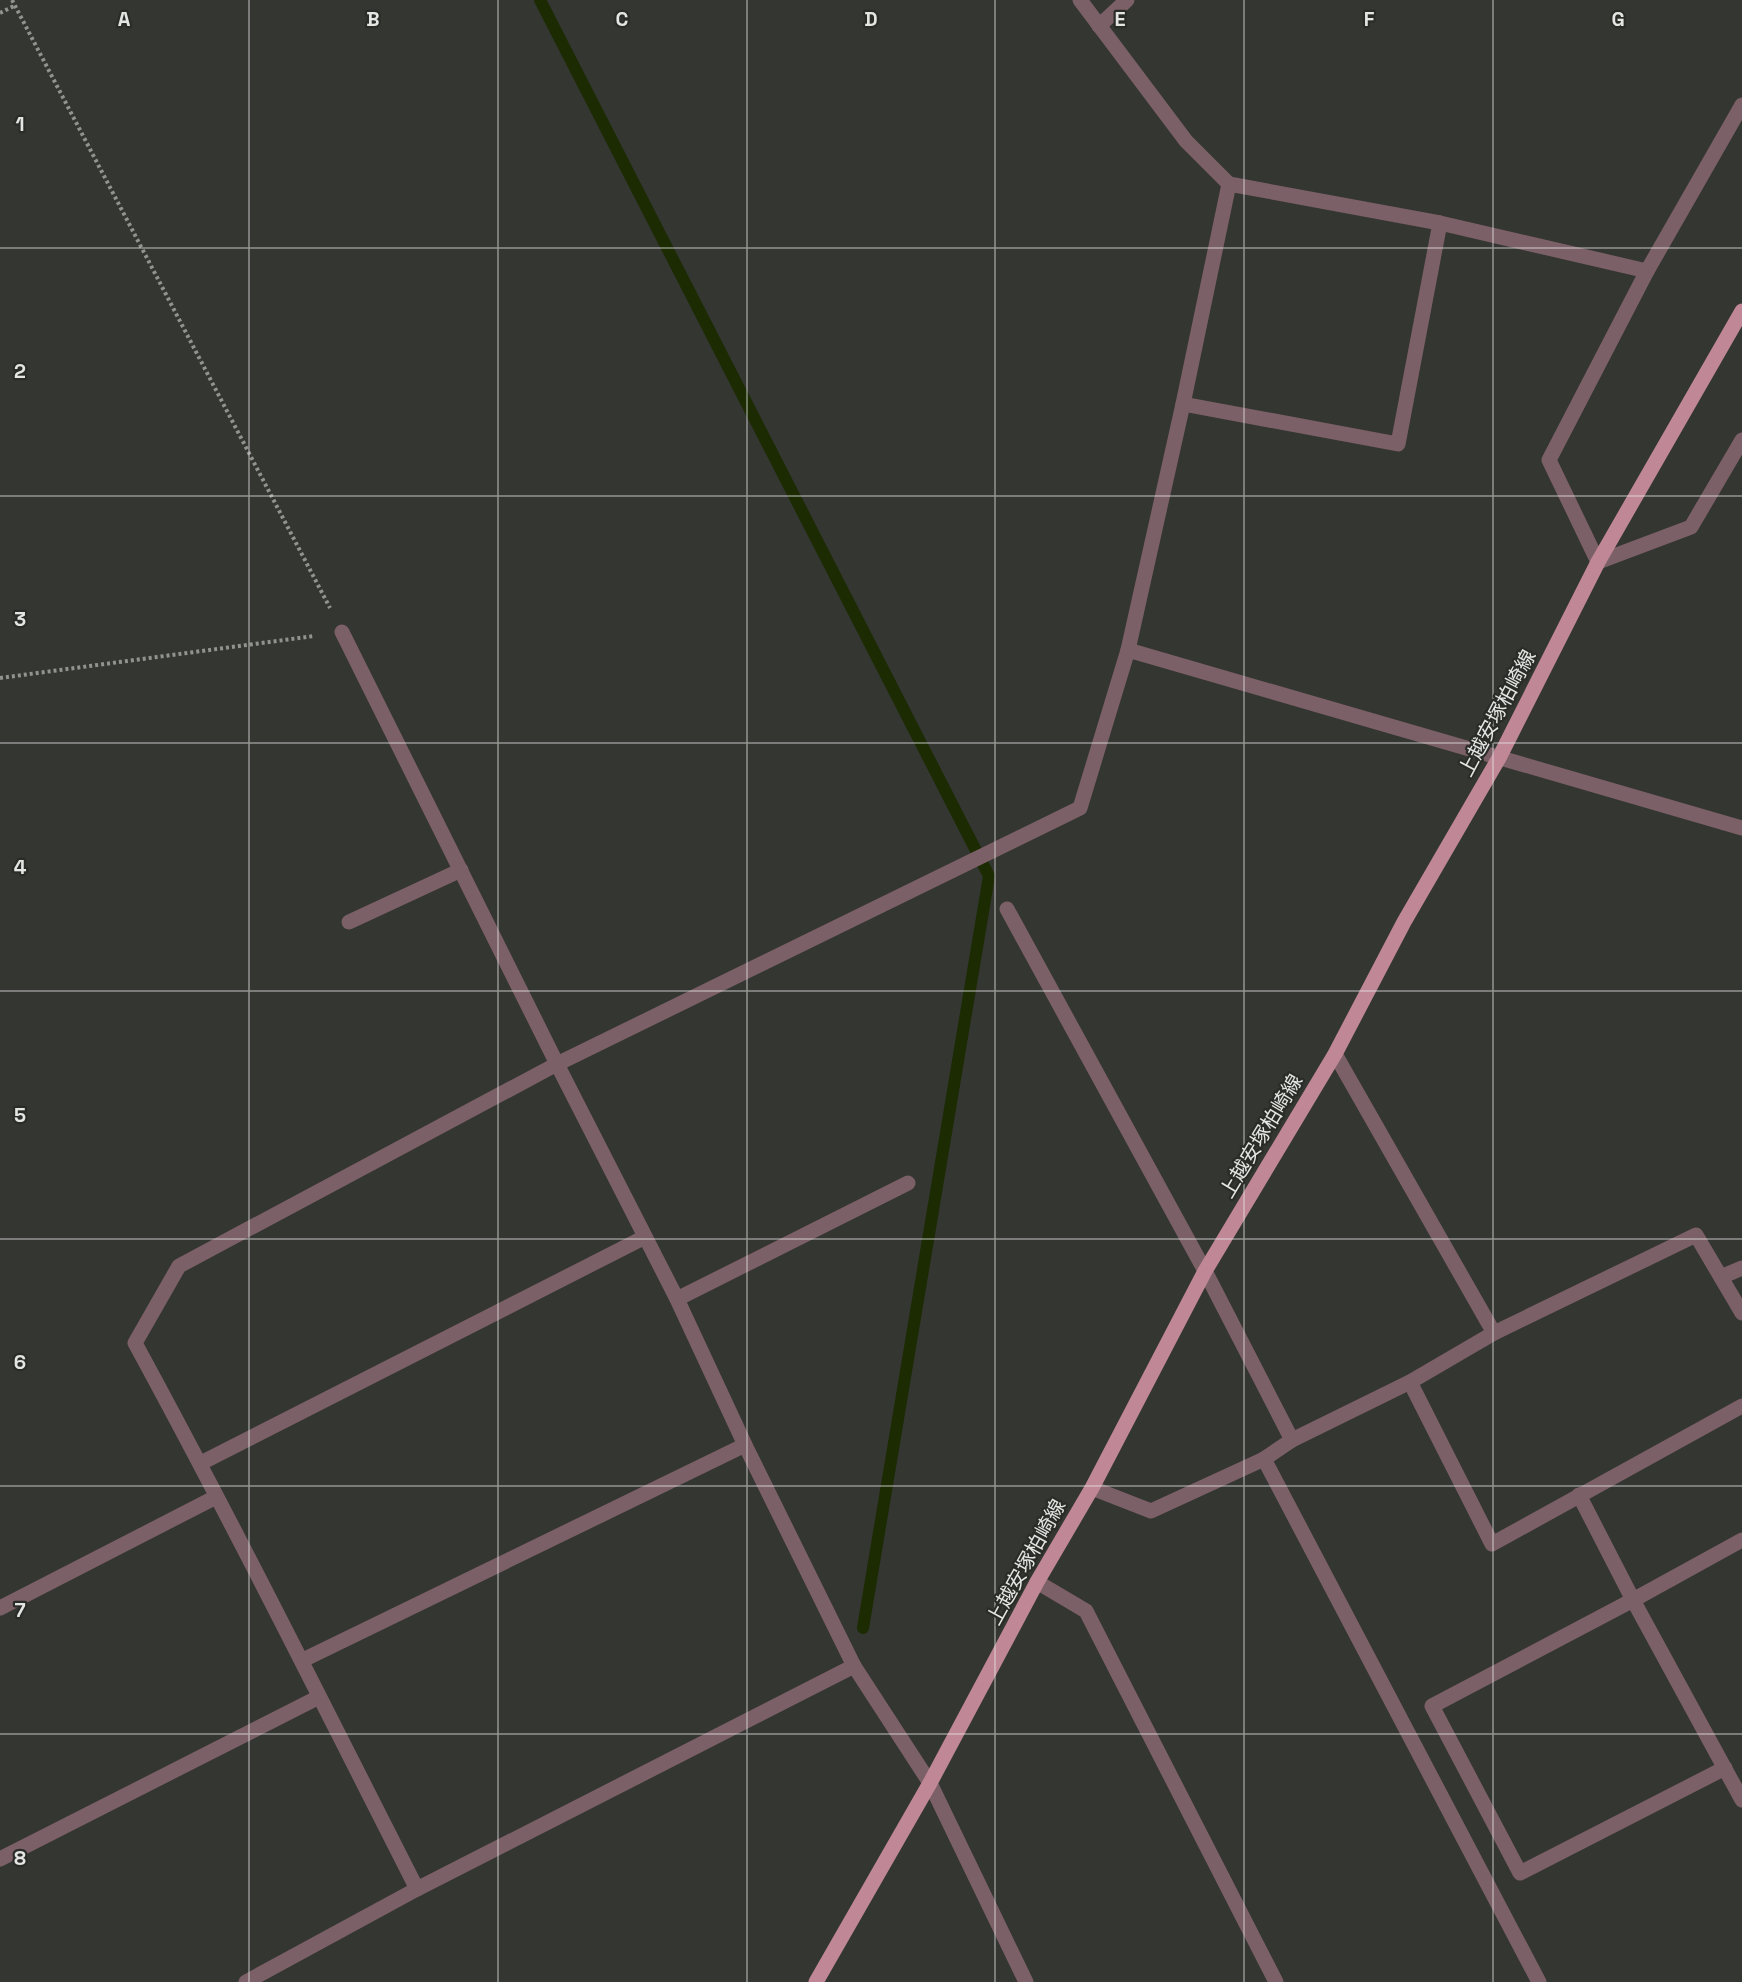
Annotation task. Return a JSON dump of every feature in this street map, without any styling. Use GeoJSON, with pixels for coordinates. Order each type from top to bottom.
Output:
{"type":"FeatureCollection","features":[{"type":"Feature","properties":{"kind":"main road","name":"上越安塚柏崎線"},"geometry":{"type":"LineString","coordinates":[[816,1982],[930,1783],[1037,1582],[1092,1488],[1205,1271],[1335,1054],[1404,922],[1499,758],[1598,562],[1742,311]]}},
{"type":"Feature","properties":{"kind":"street"},"geometry":{"type":"LineString","coordinates":[[1080,0],[1186,141],[1229,184],[1440,224],[1647,271]]}},
{"type":"Feature","properties":{"kind":"street"},"geometry":{"type":"LineString","coordinates":[[1099,26],[1127,0]]}},
{"type":"Feature","properties":{"kind":"street"},"geometry":{"type":"LineString","coordinates":[[1742,105],[1647,271],[1549,460],[1598,562],[1691,527],[1742,440]]}},
{"type":"Feature","properties":{"kind":"street"},"geometry":{"type":"LineString","coordinates":[[417,1889],[319,1697],[303,1660],[216,1497],[201,1463],[135,1342],[179,1266],[557,1064],[1080,808],[1128,650],[1229,184]]}},
{"type":"Feature","properties":{"kind":"street"},"geometry":{"type":"LineString","coordinates":[[1183,404],[1398,444],[1440,224]]}},
{"type":"Feature","properties":{"kind":"street"},"geometry":{"type":"LineString","coordinates":[[342,632],[677,1299],[745,1445],[854,1666],[930,1783],[1026,1982]]}},
{"type":"Feature","properties":{"kind":"street"},"geometry":{"type":"LineString","coordinates":[[1128,650],[1742,828]]}},
{"type":"Feature","properties":{"kind":"street"},"geometry":{"type":"LineString","coordinates":[[349,922],[461,870]]}},
{"type":"Feature","properties":{"kind":"street"},"geometry":{"type":"LineString","coordinates":[[1007,909],[1205,1271],[1292,1440]]}},
{"type":"Feature","properties":{"kind":"street"},"geometry":{"type":"LineString","coordinates":[[1335,1054],[1494,1333]]}},
{"type":"Feature","properties":{"kind":"street"},"geometry":{"type":"LineString","coordinates":[[677,1299],[908,1183]]}},
{"type":"Feature","properties":{"kind":"street"},"geometry":{"type":"LineString","coordinates":[[1092,1488],[1151,1512],[1264,1459],[1292,1440],[1410,1382],[1494,1333],[1695,1235],[1742,1313]]}},
{"type":"Feature","properties":{"kind":"street"},"geometry":{"type":"LineString","coordinates":[[201,1463],[645,1237]]}},
{"type":"Feature","properties":{"kind":"street"},"geometry":{"type":"LineString","coordinates":[[1721,1277],[1742,1268]]}},
{"type":"Feature","properties":{"kind":"street"},"geometry":{"type":"LineString","coordinates":[[1410,1382],[1492,1544],[1742,1406]]}},
{"type":"Feature","properties":{"kind":"street"},"geometry":{"type":"LineString","coordinates":[[303,1660],[745,1445]]}},
{"type":"Feature","properties":{"kind":"street"},"geometry":{"type":"LineString","coordinates":[[1264,1459],[1539,1982]]}},
{"type":"Feature","properties":{"kind":"street"},"geometry":{"type":"LineString","coordinates":[[1579,1495],[1633,1600],[1741,1797]]}},
{"type":"Feature","properties":{"kind":"street"},"geometry":{"type":"LineString","coordinates":[[0,1608],[216,1497]]}},
{"type":"Feature","properties":{"kind":"street"},"geometry":{"type":"LineString","coordinates":[[1725,1768],[1520,1874],[1432,1706],[1742,1540]]}},
{"type":"Feature","properties":{"kind":"street"},"geometry":{"type":"LineString","coordinates":[[1037,1582],[1086,1611],[1276,1982]]}},
{"type":"Feature","properties":{"kind":"street"},"geometry":{"type":"LineString","coordinates":[[246,1982],[417,1889],[854,1666]]}},
{"type":"Feature","properties":{"kind":"street"},"geometry":{"type":"LineString","coordinates":[[0,1859],[319,1697]]}},
{"type":"Feature","properties":{"kind":"path"},"geometry":{"type":"LineString","coordinates":[[0,678],[342,632],[12,0]]}},
{"type":"Feature","properties":{"kind":"path"},"geometry":{"type":"LineString","coordinates":[[0,13],[15,6]]}},
{"type":"Feature","properties":{"kind":"waterway"},"geometry":{"type":"LineString","coordinates":[[540,0],[989,876],[863,1628]]}}]}
